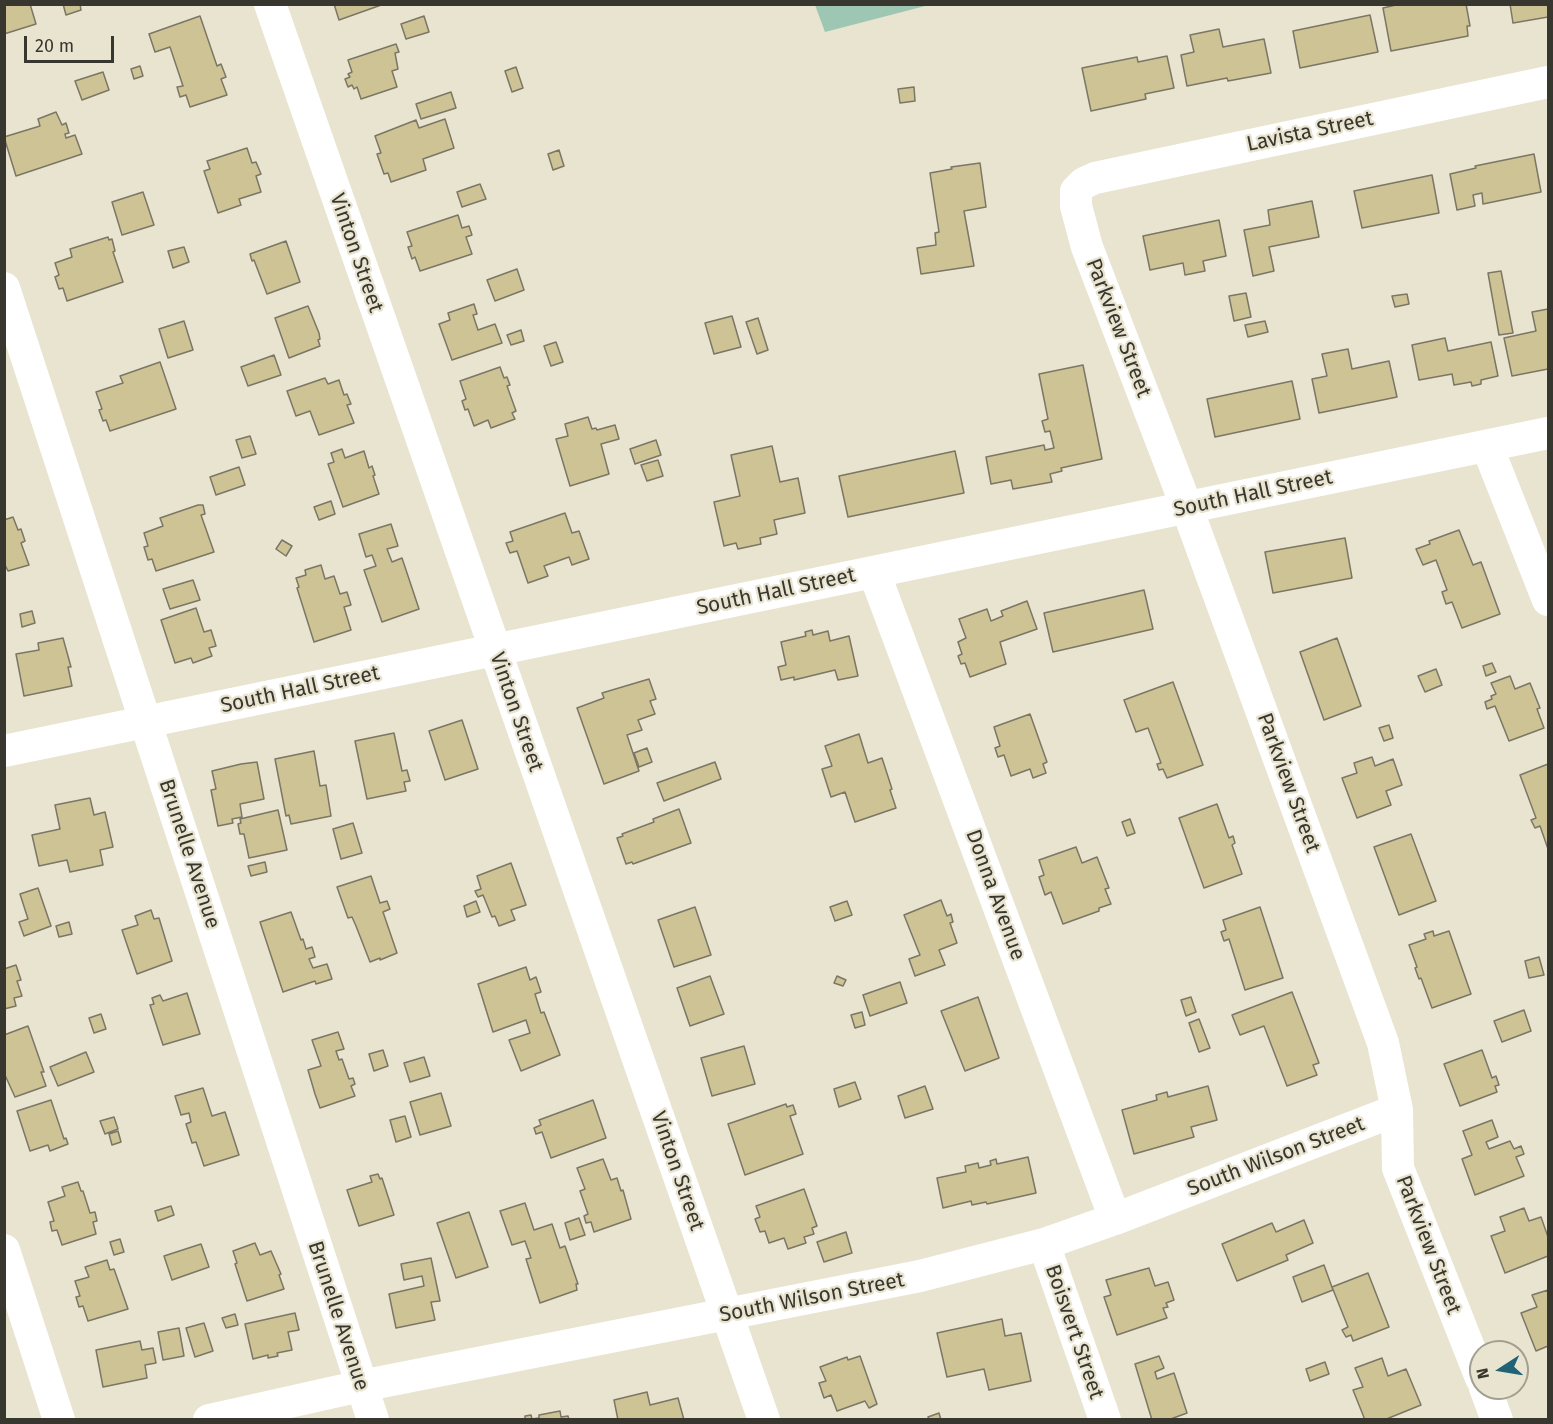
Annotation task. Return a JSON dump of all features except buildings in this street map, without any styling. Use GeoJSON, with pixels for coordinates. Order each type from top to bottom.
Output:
{"type":"FeatureCollection","features":[{"type":"Feature","properties":{"kind":"street","name":"Vinton Street"},"geometry":{"type":"LineString","coordinates":[[270,4],[764,1419]]}},
{"type":"Feature","properties":{"kind":"street","name":"Lavista Street"},"geometry":{"type":"LineString","coordinates":[[1076,191],[1084,183],[1095,178],[1548,82]]}},
{"type":"Feature","properties":{"kind":"street","name":"Parkview Street"},"geometry":{"type":"LineString","coordinates":[[1076,191],[1076,206],[1084,239],[1186,508],[1383,1043],[1397,1110],[1398,1168],[1469,1348]]}},
{"type":"Feature","properties":{"kind":"street","name":"Brunelle Avenue"},"geometry":{"type":"LineString","coordinates":[[4,288],[372,1419]]}},
{"type":"Feature","properties":{"kind":"street","name":"South Hall Street"},"geometry":{"type":"LineString","coordinates":[[4,751],[1548,433]]}},
{"type":"Feature","properties":{"kind":"street"},"geometry":{"type":"LineString","coordinates":[[1487,446],[1548,600]]}},
{"type":"Feature","properties":{"kind":"street","name":"Donna Avenue"},"geometry":{"type":"LineString","coordinates":[[874,572],[1115,1219]]}},
{"type":"Feature","properties":{"kind":"street","name":"South Wilson Street"},"geometry":{"type":"LineString","coordinates":[[209,1419],[361,1386],[920,1276],[1044,1244],[1115,1219],[1397,1110]]}},
{"type":"Feature","properties":{"kind":"street","name":"Boisvert Street"},"geometry":{"type":"LineString","coordinates":[[1044,1244],[1105,1419]]}},
{"type":"Feature","properties":{"kind":"street"},"geometry":{"type":"LineString","coordinates":[[4,1250],[60,1419]]}},
{"type":"Feature","properties":{"kind":"street"},"geometry":{"type":"LineString","coordinates":[[1490,1400],[1497,1419]]}},
{"type":"Feature","properties":{"kind":"green space"},"geometry":{"type":"Polygon","coordinates":[[[815,4],[929,5],[825,32],[815,4]]]}}]}
